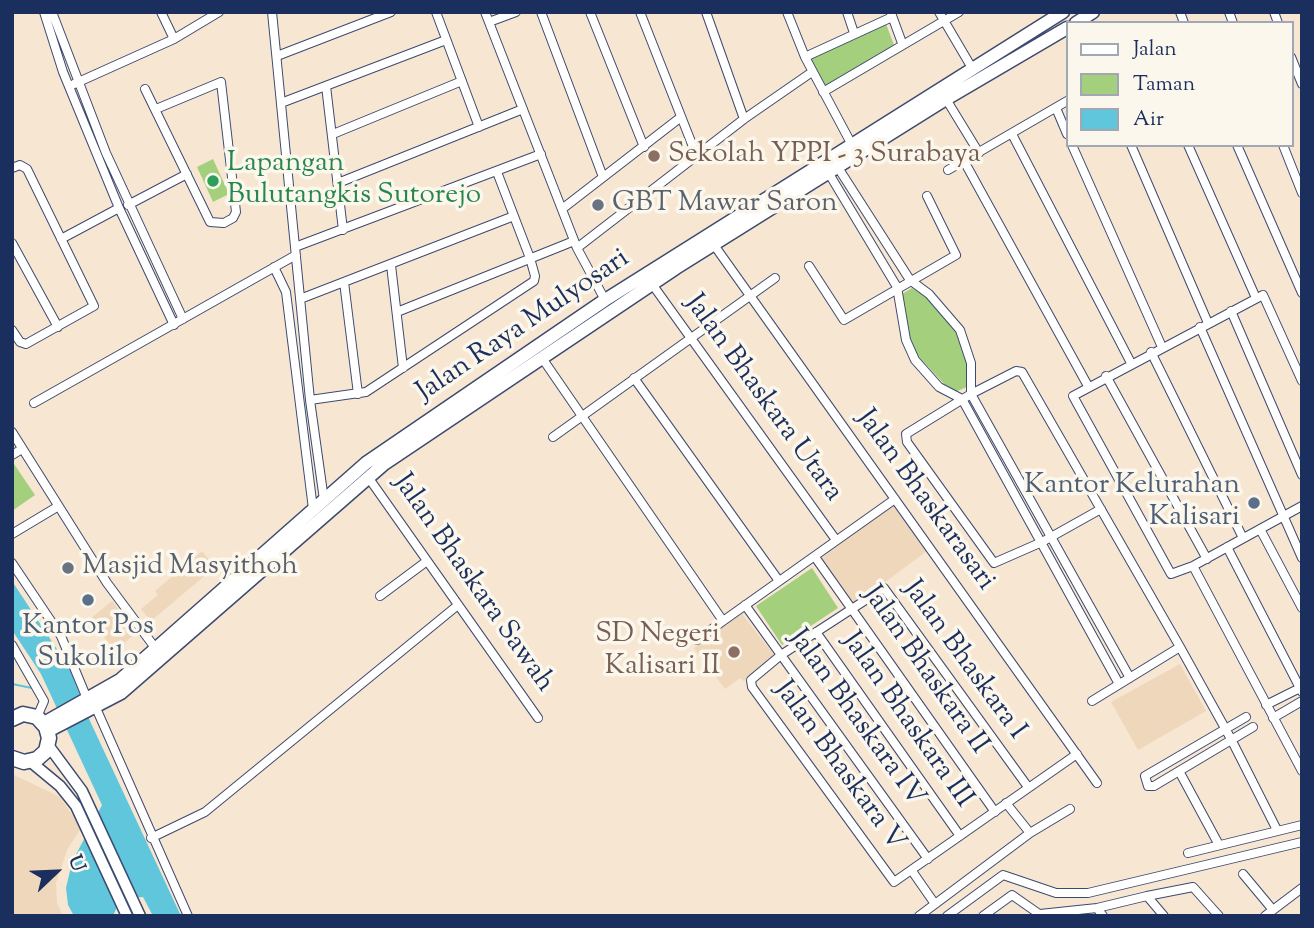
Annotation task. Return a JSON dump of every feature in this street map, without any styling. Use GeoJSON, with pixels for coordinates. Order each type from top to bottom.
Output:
{"type":"FeatureCollection","features":[{"type":"Feature","properties":{"kind":"main road","name":"Jalan Raya Mulyosari"},"geometry":{"type":"LineString","coordinates":[[38,722],[90,706],[125,690],[313,509],[366,463],[507,374],[605,300],[714,245],[946,99],[972,68],[1063,12]]}},
{"type":"Feature","properties":{"kind":"main road","name":"Jalan Raya Mulyosari"},"geometry":{"type":"LineString","coordinates":[[507,374],[542,358],[652,284],[673,264],[852,145],[961,83],[1066,29]]}},
{"type":"Feature","properties":{"kind":"main road","name":"Jalan Raya Mulyosari"},"geometry":{"type":"LineString","coordinates":[[90,706],[275,548],[492,384]]}},
{"type":"Feature","properties":{"kind":"main road"},"geometry":{"type":"LineString","coordinates":[[12,758],[31,762],[42,756],[38,722]]}},
{"type":"Feature","properties":{"kind":"street"},"geometry":{"type":"LineString","coordinates":[[44,12],[119,208],[174,325]]}},
{"type":"Feature","properties":{"kind":"street"},"geometry":{"type":"LineString","coordinates":[[52,12],[73,84],[183,319]]}},
{"type":"Feature","properties":{"kind":"street"},"geometry":{"type":"LineString","coordinates":[[161,12],[174,39]]}},
{"type":"Feature","properties":{"kind":"street"},"geometry":{"type":"LineString","coordinates":[[73,84],[174,39],[219,12]]}},
{"type":"Feature","properties":{"kind":"street"},"geometry":{"type":"LineString","coordinates":[[272,12],[310,400],[324,499]]}},
{"type":"Feature","properties":{"kind":"street"},"geometry":{"type":"LineString","coordinates":[[277,56],[391,12]]}},
{"type":"Feature","properties":{"kind":"street"},"geometry":{"type":"LineString","coordinates":[[436,12],[480,127]]}},
{"type":"Feature","properties":{"kind":"street"},"geometry":{"type":"LineString","coordinates":[[485,12],[575,245],[605,300]]}},
{"type":"Feature","properties":{"kind":"street"},"geometry":{"type":"LineString","coordinates":[[489,22],[516,12]]}},
{"type":"Feature","properties":{"kind":"street"},"geometry":{"type":"LineString","coordinates":[[541,12],[603,177]]}},
{"type":"Feature","properties":{"kind":"street"},"geometry":{"type":"LineString","coordinates":[[590,12],[644,146]]}},
{"type":"Feature","properties":{"kind":"street"},"geometry":{"type":"LineString","coordinates":[[640,12],[697,157]]}},
{"type":"Feature","properties":{"kind":"street"},"geometry":{"type":"LineString","coordinates":[[706,12],[744,119]]}},
{"type":"Feature","properties":{"kind":"street"},"geometry":{"type":"LineString","coordinates":[[787,12],[812,72],[852,145]]}},
{"type":"Feature","properties":{"kind":"street"},"geometry":{"type":"LineString","coordinates":[[847,12],[854,33]]}},
{"type":"Feature","properties":{"kind":"street"},"geometry":{"type":"LineString","coordinates":[[823,92],[941,17],[959,12]]}},
{"type":"Feature","properties":{"kind":"street"},"geometry":{"type":"LineString","coordinates":[[805,57],[891,14],[902,44]]}},
{"type":"Feature","properties":{"kind":"street"},"geometry":{"type":"LineString","coordinates":[[941,17],[972,68]]}},
{"type":"Feature","properties":{"kind":"street"},"geometry":{"type":"LineString","coordinates":[[281,103],[446,40]]}},
{"type":"Feature","properties":{"kind":"street"},"geometry":{"type":"LineString","coordinates":[[1293,62],[1302,84]]}},
{"type":"Feature","properties":{"kind":"street"},"geometry":{"type":"LineString","coordinates":[[397,312],[530,258],[575,245],[697,157],[744,119],[812,72]]}},
{"type":"Feature","properties":{"kind":"street"},"geometry":{"type":"LineString","coordinates":[[333,134],[462,81]]}},
{"type":"Feature","properties":{"kind":"street"},"geometry":{"type":"LineString","coordinates":[[145,89],[210,222],[224,223],[233,218],[236,212],[223,86],[216,82],[156,110]]}},
{"type":"Feature","properties":{"kind":"street"},"geometry":{"type":"LineString","coordinates":[[326,86],[343,230]]}},
{"type":"Feature","properties":{"kind":"street"},"geometry":{"type":"LineString","coordinates":[[946,99],[979,153]]}},
{"type":"Feature","properties":{"kind":"street"},"geometry":{"type":"LineString","coordinates":[[948,170],[1066,102]]}},
{"type":"Feature","properties":{"kind":"street"},"geometry":{"type":"LineString","coordinates":[[1056,108],[1066,132]]}},
{"type":"Feature","properties":{"kind":"street"},"geometry":{"type":"LineString","coordinates":[[338,183],[523,109]]}},
{"type":"Feature","properties":{"kind":"street"},"geometry":{"type":"LineString","coordinates":[[562,209],[681,117]]}},
{"type":"Feature","properties":{"kind":"street"},"geometry":{"type":"LineString","coordinates":[[1012,134],[1131,363]]}},
{"type":"Feature","properties":{"kind":"street"},"geometry":{"type":"LineString","coordinates":[[1073,147],[1162,347]]}},
{"type":"Feature","properties":{"kind":"street"},"geometry":{"type":"LineString","coordinates":[[1132,147],[1302,558]]}},
{"type":"Feature","properties":{"kind":"street"},"geometry":{"type":"LineString","coordinates":[[1189,147],[1256,298]]}},
{"type":"Feature","properties":{"kind":"street"},"geometry":{"type":"LineString","coordinates":[[1238,147],[1302,293]]}},
{"type":"Feature","properties":{"kind":"street"},"geometry":{"type":"LineString","coordinates":[[1284,147],[1302,193]]}},
{"type":"Feature","properties":{"kind":"street"},"geometry":{"type":"LineString","coordinates":[[34,402],[174,325],[274,267],[296,251],[343,230],[541,154]]}},
{"type":"Feature","properties":{"kind":"street"},"geometry":{"type":"LineString","coordinates":[[964,162],[1088,386]]}},
{"type":"Feature","properties":{"kind":"street"},"geometry":{"type":"LineString","coordinates":[[12,330],[22,344],[94,306],[27,169],[16,167]]}},
{"type":"Feature","properties":{"kind":"street"},"geometry":{"type":"LineString","coordinates":[[832,169],[882,236],[910,281],[929,294],[960,330],[971,363],[971,394],[1130,678]]}},
{"type":"Feature","properties":{"kind":"street"},"geometry":{"type":"LineString","coordinates":[[832,169],[897,287],[906,340],[915,360],[939,387],[962,399],[1119,684]]}},
{"type":"Feature","properties":{"kind":"street"},"geometry":{"type":"LineString","coordinates":[[310,400],[366,392],[534,281],[530,258],[497,172]]}},
{"type":"Feature","properties":{"kind":"street"},"geometry":{"type":"LineString","coordinates":[[128,205],[187,174]]}},
{"type":"Feature","properties":{"kind":"street"},"geometry":{"type":"LineString","coordinates":[[809,266],[843,319],[957,254],[927,196]]}},
{"type":"Feature","properties":{"kind":"street"},"geometry":{"type":"LineString","coordinates":[[61,239],[119,208]]}},
{"type":"Feature","properties":{"kind":"street"},"geometry":{"type":"LineString","coordinates":[[300,299],[514,216]]}},
{"type":"Feature","properties":{"kind":"street"},"geometry":{"type":"LineString","coordinates":[[872,242],[882,236]]}},
{"type":"Feature","properties":{"kind":"street"},"geometry":{"type":"LineString","coordinates":[[12,243],[58,327]]}},
{"type":"Feature","properties":{"kind":"street","name":"Jalan Bhaskarasari"},"geometry":{"type":"LineString","coordinates":[[714,245],[1097,783]]}},
{"type":"Feature","properties":{"kind":"street"},"geometry":{"type":"LineString","coordinates":[[391,265],[404,368]]}},
{"type":"Feature","properties":{"kind":"street"},"geometry":{"type":"LineString","coordinates":[[274,267],[286,292],[313,509]]}},
{"type":"Feature","properties":{"kind":"street"},"geometry":{"type":"LineString","coordinates":[[552,437],[775,278]]}},
{"type":"Feature","properties":{"kind":"street"},"geometry":{"type":"LineString","coordinates":[[344,282],[358,394]]}},
{"type":"Feature","properties":{"kind":"street","name":"Jalan Bhaskara Utara"},"geometry":{"type":"LineString","coordinates":[[652,284],[836,540]]}},
{"type":"Feature","properties":{"kind":"street"},"geometry":{"type":"LineString","coordinates":[[1302,381],[1264,296],[1151,352],[1073,397],[1170,573],[1175,575],[1194,566],[1302,506]]}},
{"type":"Feature","properties":{"kind":"street"},"geometry":{"type":"LineString","coordinates":[[1231,311],[1302,475]]}},
{"type":"Feature","properties":{"kind":"street"},"geometry":{"type":"LineString","coordinates":[[1151,352],[1243,538]]}},
{"type":"Feature","properties":{"kind":"street"},"geometry":{"type":"LineString","coordinates":[[542,358],[580,417],[723,621]]}},
{"type":"Feature","properties":{"kind":"street"},"geometry":{"type":"LineString","coordinates":[[1101,509],[1042,542],[1000,563],[993,563],[905,436],[910,430],[971,394],[1016,371],[1022,372],[1101,509],[1180,647],[1277,830]]}},
{"type":"Feature","properties":{"kind":"street"},"geometry":{"type":"LineString","coordinates":[[1106,376],[1207,559]]}},
{"type":"Feature","properties":{"kind":"street"},"geometry":{"type":"LineString","coordinates":[[634,379],[779,581]]}},
{"type":"Feature","properties":{"kind":"street"},"geometry":{"type":"LineString","coordinates":[[12,432],[107,583],[156,649]]}},
{"type":"Feature","properties":{"kind":"street"},"geometry":{"type":"LineString","coordinates":[[12,455],[22,449]]}},
{"type":"Feature","properties":{"kind":"street","name":"Jalan Bhaskara Sawah"},"geometry":{"type":"LineString","coordinates":[[368,477],[538,718]]}},
{"type":"Feature","properties":{"kind":"street"},"geometry":{"type":"LineString","coordinates":[[697,640],[895,499]]}},
{"type":"Feature","properties":{"kind":"street"},"geometry":{"type":"LineString","coordinates":[[12,534],[57,506]]}},
{"type":"Feature","properties":{"kind":"street"},"geometry":{"type":"LineString","coordinates":[[1260,529],[1302,608]]}},
{"type":"Feature","properties":{"kind":"street"},"geometry":{"type":"LineString","coordinates":[[1227,547],[1301,689],[1266,705]]}},
{"type":"Feature","properties":{"kind":"street","name":"Jalan Bhaskara II"},"geometry":{"type":"LineString","coordinates":[[815,557],[995,812]]}},
{"type":"Feature","properties":{"kind":"street"},"geometry":{"type":"LineString","coordinates":[[380,596],[427,561]]}},
{"type":"Feature","properties":{"kind":"street"},"geometry":{"type":"LineString","coordinates":[[12,563],[61,636],[90,706],[188,916]]}},
{"type":"Feature","properties":{"kind":"street"},"geometry":{"type":"LineString","coordinates":[[1194,566],[1300,766]]}},
{"type":"Feature","properties":{"kind":"street","name":"Jalan Bhaskara I"},"geometry":{"type":"LineString","coordinates":[[752,679],[781,655],[880,588],[888,590],[1028,787]]}},
{"type":"Feature","properties":{"kind":"street"},"geometry":{"type":"LineString","coordinates":[[151,838],[205,812],[458,605]]}},
{"type":"Feature","properties":{"kind":"street","name":"Jalan Bhaskara IV"},"geometry":{"type":"LineString","coordinates":[[745,605],[928,859]]}},
{"type":"Feature","properties":{"kind":"street","name":"Jalan Bhaskara III"},"geometry":{"type":"LineString","coordinates":[[816,632],[960,836]]}},
{"type":"Feature","properties":{"kind":"street"},"geometry":{"type":"LineString","coordinates":[[12,645],[39,691],[44,705],[38,722],[69,770],[127,907],[140,916]]}},
{"type":"Feature","properties":{"kind":"street"},"geometry":{"type":"LineString","coordinates":[[1091,701],[1180,647]]}},
{"type":"Feature","properties":{"kind":"street","name":"Jalan Bhaskara V"},"geometry":{"type":"LineString","coordinates":[[752,679],[752,687],[891,881],[897,882],[912,871]]}},
{"type":"Feature","properties":{"kind":"street"},"geometry":{"type":"LineString","coordinates":[[1273,718],[1302,701]]}},
{"type":"Feature","properties":{"kind":"street"},"geometry":{"type":"LineString","coordinates":[[1246,717],[1145,776],[1148,786],[1152,787],[1253,727]]}},
{"type":"Feature","properties":{"kind":"street"},"geometry":{"type":"LineString","coordinates":[[935,904],[912,871],[1077,754]]}},
{"type":"Feature","properties":{"kind":"street"},"geometry":{"type":"LineString","coordinates":[[31,762],[68,794],[88,817]]}},
{"type":"Feature","properties":{"kind":"street"},"geometry":{"type":"LineString","coordinates":[[1179,771],[1219,845]]}},
{"type":"Feature","properties":{"kind":"street"},"geometry":{"type":"LineString","coordinates":[[1006,803],[1030,834]]}},
{"type":"Feature","properties":{"kind":"street"},"geometry":{"type":"LineString","coordinates":[[919,916],[1030,834],[1070,809]]}},
{"type":"Feature","properties":{"kind":"street"},"geometry":{"type":"LineString","coordinates":[[1188,853],[1301,824]]}},
{"type":"Feature","properties":{"kind":"street"},"geometry":{"type":"LineString","coordinates":[[947,916],[1003,875],[1056,893],[1088,893],[1302,842]]}},
{"type":"Feature","properties":{"kind":"street"},"geometry":{"type":"LineString","coordinates":[[1243,874],[1269,913],[1302,888]]}},
{"type":"Feature","properties":{"kind":"street"},"geometry":{"type":"LineString","coordinates":[[983,916],[1012,895],[1041,915],[1100,912],[1147,896],[1193,887],[1219,916]]}},
{"type":"Feature","properties":{"kind":"street"},"geometry":{"type":"LineString","coordinates":[[1147,896],[1164,916]]}},
{"type":"Feature","properties":{"kind":"shaded area"},"geometry":{"type":"Polygon","coordinates":[[[893,505],[927,551],[854,605],[820,559],[893,505]]]}},
{"type":"Feature","properties":{"kind":"shaded area"},"geometry":{"type":"Polygon","coordinates":[[[202,551],[215,567],[151,621],[141,609],[158,595],[155,591],[202,551]]]}},
{"type":"Feature","properties":{"kind":"shaded area"},"geometry":{"type":"Polygon","coordinates":[[[112,601],[136,633],[115,651],[90,619],[112,601]]]}},
{"type":"Feature","properties":{"kind":"shaded area","name":"SD Negeri Kalisari II"},"geometry":{"type":"Polygon","coordinates":[[[742,614],[775,656],[744,681],[740,678],[725,689],[694,648],[742,614]]]}},
{"type":"Feature","properties":{"kind":"shaded area"},"geometry":{"type":"Polygon","coordinates":[[[1180,664],[1206,711],[1138,750],[1111,702],[1180,664]]]}},
{"type":"Feature","properties":{"kind":"shaded area"},"geometry":{"type":"Polygon","coordinates":[[[12,774],[60,797],[81,828],[67,850],[56,883],[57,903],[63,916],[12,916],[12,774]]]}},
{"type":"Feature","properties":{"kind":"green space"},"geometry":{"type":"Polygon","coordinates":[[[886,24],[894,45],[824,88],[807,58],[886,24]]]}},
{"type":"Feature","properties":{"kind":"green space","name":"Lapangan Bulutangkis Sutorejo"},"geometry":{"type":"Polygon","coordinates":[[[213,159],[229,194],[213,202],[197,167],[213,159]]]}},
{"type":"Feature","properties":{"kind":"green space"},"geometry":{"type":"Polygon","coordinates":[[[912,288],[928,298],[956,333],[966,359],[967,387],[955,392],[948,388],[916,354],[905,324],[902,304],[902,294],[912,288]]]}},
{"type":"Feature","properties":{"kind":"green space"},"geometry":{"type":"Polygon","coordinates":[[[12,461],[35,495],[12,511],[12,461]]]}},
{"type":"Feature","properties":{"kind":"green space"},"geometry":{"type":"Polygon","coordinates":[[[812,568],[838,608],[782,645],[756,606],[812,568]]]}},
{"type":"Feature","properties":{"kind":"water"},"geometry":{"type":"Polygon","coordinates":[[[12,581],[70,669],[90,721],[181,916],[153,916],[143,897],[131,898],[117,907],[113,916],[74,916],[68,905],[66,888],[72,862],[102,805],[41,674],[12,630],[12,581]]]}},
{"type":"Feature","properties":{"kind":"waterway"},"geometry":{"type":"LineString","coordinates":[[12,684],[32,688]]}},
{"type":"Feature","properties":{"kind":"place","name":"Sekolah YPPI - 3 Surabaya"},"geometry":{"type":"Point","coordinates":[654,156]}},
{"type":"Feature","properties":{"kind":"place","name":"Lapangan Bulutangkis Sutorejo"},"geometry":{"type":"Point","coordinates":[213,181]}},
{"type":"Feature","properties":{"kind":"place","name":"GBT Mawar Saron"},"geometry":{"type":"Point","coordinates":[598,205]}},
{"type":"Feature","properties":{"kind":"place","name":"Kantor Kelurahan Kalisari"},"geometry":{"type":"Point","coordinates":[1254,503]}},
{"type":"Feature","properties":{"kind":"place","name":"Masjid Masyithoh"},"geometry":{"type":"Point","coordinates":[68,568]}},
{"type":"Feature","properties":{"kind":"place","name":"Kantor Pos Sukolilo"},"geometry":{"type":"Point","coordinates":[88,600]}},
{"type":"Feature","properties":{"kind":"place","name":"SD Negeri Kalisari II"},"geometry":{"type":"Point","coordinates":[734,652]}}]}
